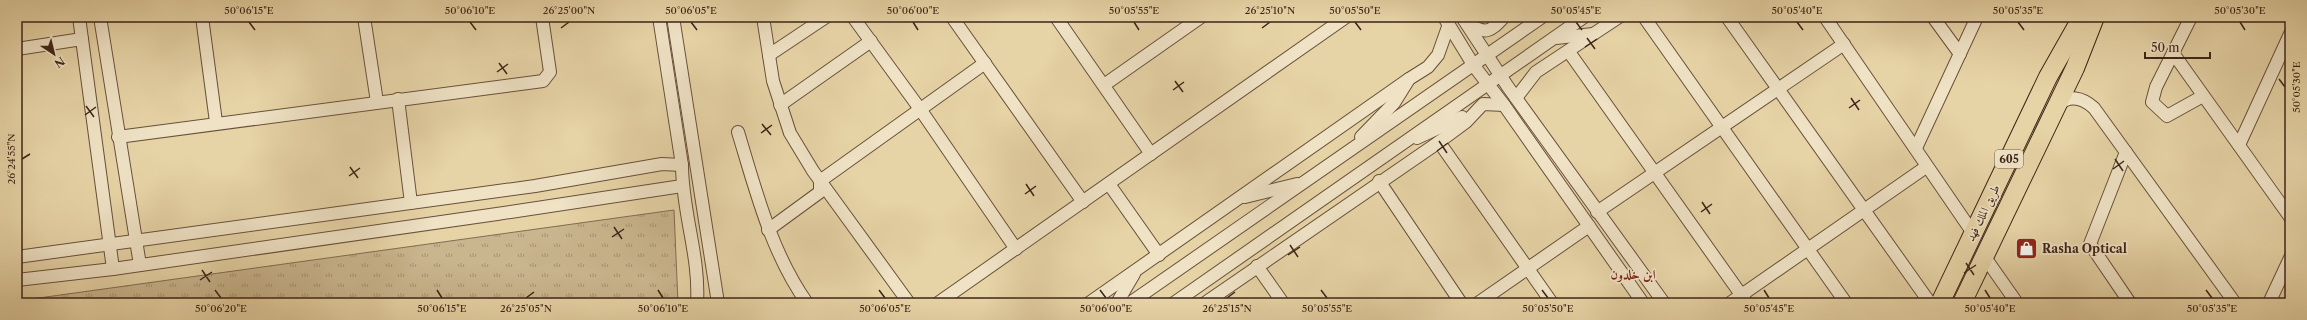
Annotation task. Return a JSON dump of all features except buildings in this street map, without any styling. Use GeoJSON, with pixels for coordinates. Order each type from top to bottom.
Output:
{"type":"FeatureCollection","features":[{"type":"Feature","properties":{"kind":"highway","name":"طريق الملك فهد"},"geometry":{"type":"LineString","coordinates":[[1940,303],[2048,77],[2082,17]]}},
{"type":"Feature","properties":{"kind":"highway","name":"طريق الملك فهد"},"geometry":{"type":"LineString","coordinates":[[1962,303],[2057,106],[2095,17]]}},
{"type":"Feature","properties":{"kind":"street"},"geometry":{"type":"LineString","coordinates":[[79,17],[113,269]]}},
{"type":"Feature","properties":{"kind":"street"},"geometry":{"type":"LineString","coordinates":[[100,17],[140,265]]}},
{"type":"Feature","properties":{"kind":"street"},"geometry":{"type":"LineString","coordinates":[[205,17],[216,122]]}},
{"type":"Feature","properties":{"kind":"street"},"geometry":{"type":"LineString","coordinates":[[364,17],[377,102]]}},
{"type":"Feature","properties":{"kind":"street"},"geometry":{"type":"LineString","coordinates":[[118,136],[216,122],[543,81],[550,72],[542,17]]}},
{"type":"Feature","properties":{"kind":"street"},"geometry":{"type":"LineString","coordinates":[[660,17],[682,165],[682,186],[694,247],[698,289],[697,303]]}},
{"type":"Feature","properties":{"kind":"street"},"geometry":{"type":"LineString","coordinates":[[673,17],[718,303]]}},
{"type":"Feature","properties":{"kind":"street"},"geometry":{"type":"LineString","coordinates":[[763,17],[773,81],[790,133],[820,181],[909,303]]}},
{"type":"Feature","properties":{"kind":"street"},"geometry":{"type":"LineString","coordinates":[[769,55],[826,17]]}},
{"type":"Feature","properties":{"kind":"street"},"geometry":{"type":"LineString","coordinates":[[853,17],[920,109],[1016,249]]}},
{"type":"Feature","properties":{"kind":"street"},"geometry":{"type":"LineString","coordinates":[[952,17],[1083,202]]}},
{"type":"Feature","properties":{"kind":"street"},"geometry":{"type":"LineString","coordinates":[[1104,85],[1201,17]]}},
{"type":"Feature","properties":{"kind":"street"},"geometry":{"type":"LineString","coordinates":[[1493,30],[1504,17]]}},
{"type":"Feature","properties":{"kind":"street"},"geometry":{"type":"LineString","coordinates":[[1465,20],[1482,31],[1493,30],[1516,17]]}},
{"type":"Feature","properties":{"kind":"street"},"geometry":{"type":"LineString","coordinates":[[1130,303],[1474,66],[1542,17]]}},
{"type":"Feature","properties":{"kind":"street"},"geometry":{"type":"LineString","coordinates":[[1174,303],[1394,148],[1584,17]]}},
{"type":"Feature","properties":{"kind":"street"},"geometry":{"type":"LineString","coordinates":[[1516,98],[1536,72],[1569,52],[1619,17]]}},
{"type":"Feature","properties":{"kind":"street"},"geometry":{"type":"LineString","coordinates":[[1644,17],[1846,303]]}},
{"type":"Feature","properties":{"kind":"street"},"geometry":{"type":"LineString","coordinates":[[1727,17],[1930,303]]}},
{"type":"Feature","properties":{"kind":"street"},"geometry":{"type":"LineString","coordinates":[[1825,17],[1916,148],[1926,167],[1973,233]]}},
{"type":"Feature","properties":{"kind":"street"},"geometry":{"type":"LineString","coordinates":[[1933,17],[1960,54]]}},
{"type":"Feature","properties":{"kind":"street"},"geometry":{"type":"LineString","coordinates":[[1916,148],[1977,17]]}},
{"type":"Feature","properties":{"kind":"street"},"geometry":{"type":"LineString","coordinates":[[2191,17],[2156,87],[2152,102],[2167,116],[2203,96]]}},
{"type":"Feature","properties":{"kind":"street"},"geometry":{"type":"LineString","coordinates":[[1061,19],[1104,85],[1152,154]]}},
{"type":"Feature","properties":{"kind":"street"},"geometry":{"type":"LineString","coordinates":[[938,303],[1152,154],[1340,19]]}},
{"type":"Feature","properties":{"kind":"street"},"geometry":{"type":"LineString","coordinates":[[1446,20],[1474,66],[1504,105],[1643,303]]}},
{"type":"Feature","properties":{"kind":"street"},"geometry":{"type":"LineString","coordinates":[[1089,303],[1428,67],[1438,55],[1446,20]]}},
{"type":"Feature","properties":{"kind":"street"},"geometry":{"type":"LineString","coordinates":[[1465,20],[1487,56],[1501,74],[1516,98],[1664,303]]}},
{"type":"Feature","properties":{"kind":"street"},"geometry":{"type":"LineString","coordinates":[[1554,38],[1593,34]]}},
{"type":"Feature","properties":{"kind":"street"},"geometry":{"type":"LineString","coordinates":[[2238,145],[2290,34]]}},
{"type":"Feature","properties":{"kind":"street"},"geometry":{"type":"LineString","coordinates":[[17,49],[82,39]]}},
{"type":"Feature","properties":{"kind":"street"},"geometry":{"type":"LineString","coordinates":[[780,105],[871,41]]}},
{"type":"Feature","properties":{"kind":"street"},"geometry":{"type":"LineString","coordinates":[[1597,212],[1844,44]]}},
{"type":"Feature","properties":{"kind":"street"},"geometry":{"type":"LineString","coordinates":[[1569,52],[1744,299]]}},
{"type":"Feature","properties":{"kind":"street"},"geometry":{"type":"LineString","coordinates":[[2173,53],[2290,217]]}},
{"type":"Feature","properties":{"kind":"street"},"geometry":{"type":"LineString","coordinates":[[820,181],[985,63]]}},
{"type":"Feature","properties":{"kind":"street"},"geometry":{"type":"LineString","coordinates":[[1343,155],[1394,103],[1409,79]]}},
{"type":"Feature","properties":{"kind":"street"},"geometry":{"type":"LineString","coordinates":[[2057,106],[2068,98],[2073,98],[2088,103],[2094,108],[2235,303]]}},
{"type":"Feature","properties":{"kind":"street"},"geometry":{"type":"LineString","coordinates":[[398,99],[411,203]]}},
{"type":"Feature","properties":{"kind":"street"},"geometry":{"type":"LineString","coordinates":[[1394,148],[1451,124],[1483,104],[1504,105]]}},
{"type":"Feature","properties":{"kind":"street"},"geometry":{"type":"LineString","coordinates":[[1205,303],[1379,181],[1439,142],[1466,122],[1483,104]]}},
{"type":"Feature","properties":{"kind":"street"},"geometry":{"type":"LineString","coordinates":[[738,132],[768,230],[797,288],[807,303]]}},
{"type":"Feature","properties":{"kind":"street"},"geometry":{"type":"LineString","coordinates":[[1439,142],[1552,303]]}},
{"type":"Feature","properties":{"kind":"street"},"geometry":{"type":"LineString","coordinates":[[2126,152],[2090,244],[2130,303]]}},
{"type":"Feature","properties":{"kind":"street"},"geometry":{"type":"LineString","coordinates":[[17,257],[535,186],[662,164],[682,165]]}},
{"type":"Feature","properties":{"kind":"street"},"geometry":{"type":"LineString","coordinates":[[1730,303],[1744,299],[1809,250],[1926,167]]}},
{"type":"Feature","properties":{"kind":"street"},"geometry":{"type":"LineString","coordinates":[[768,230],[820,192],[820,181]]}},
{"type":"Feature","properties":{"kind":"street"},"geometry":{"type":"LineString","coordinates":[[1379,181],[1461,303]]}},
{"type":"Feature","properties":{"kind":"street"},"geometry":{"type":"LineString","coordinates":[[1238,198],[1304,183]]}},
{"type":"Feature","properties":{"kind":"street"},"geometry":{"type":"LineString","coordinates":[[1108,184],[1159,255]]}},
{"type":"Feature","properties":{"kind":"street"},"geometry":{"type":"LineString","coordinates":[[17,280],[113,269],[682,186]]}},
{"type":"Feature","properties":{"kind":"street"},"geometry":{"type":"LineString","coordinates":[[1316,226],[1336,189]]}},
{"type":"Feature","properties":{"kind":"street"},"geometry":{"type":"LineString","coordinates":[[1478,303],[1529,269],[1588,226]]}},
{"type":"Feature","properties":{"kind":"street"},"geometry":{"type":"LineString","coordinates":[[1984,256],[2017,303]]}},
{"type":"Feature","properties":{"kind":"street"},"geometry":{"type":"LineString","coordinates":[[2269,303],[2290,258]]}},
{"type":"Feature","properties":{"kind":"street"},"geometry":{"type":"LineString","coordinates":[[1257,266],[1283,303]]}},
{"type":"Feature","properties":{"kind":"street"},"geometry":{"type":"LineString","coordinates":[[1117,303],[1137,269]]}},
{"type":"Feature","properties":{"kind":"green space"},"geometry":{"type":"Polygon","coordinates":[[[674,210],[678,303],[17,303],[17,301],[674,210]]]}},
{"type":"Feature","properties":{"kind":"place","name":"Rasha Optical"},"geometry":{"type":"Point","coordinates":[2026,249]}},
{"type":"Feature","properties":{"kind":"district","name":"ابن خلدون"},"geometry":{"type":"Point","coordinates":[1633,274]}}]}
